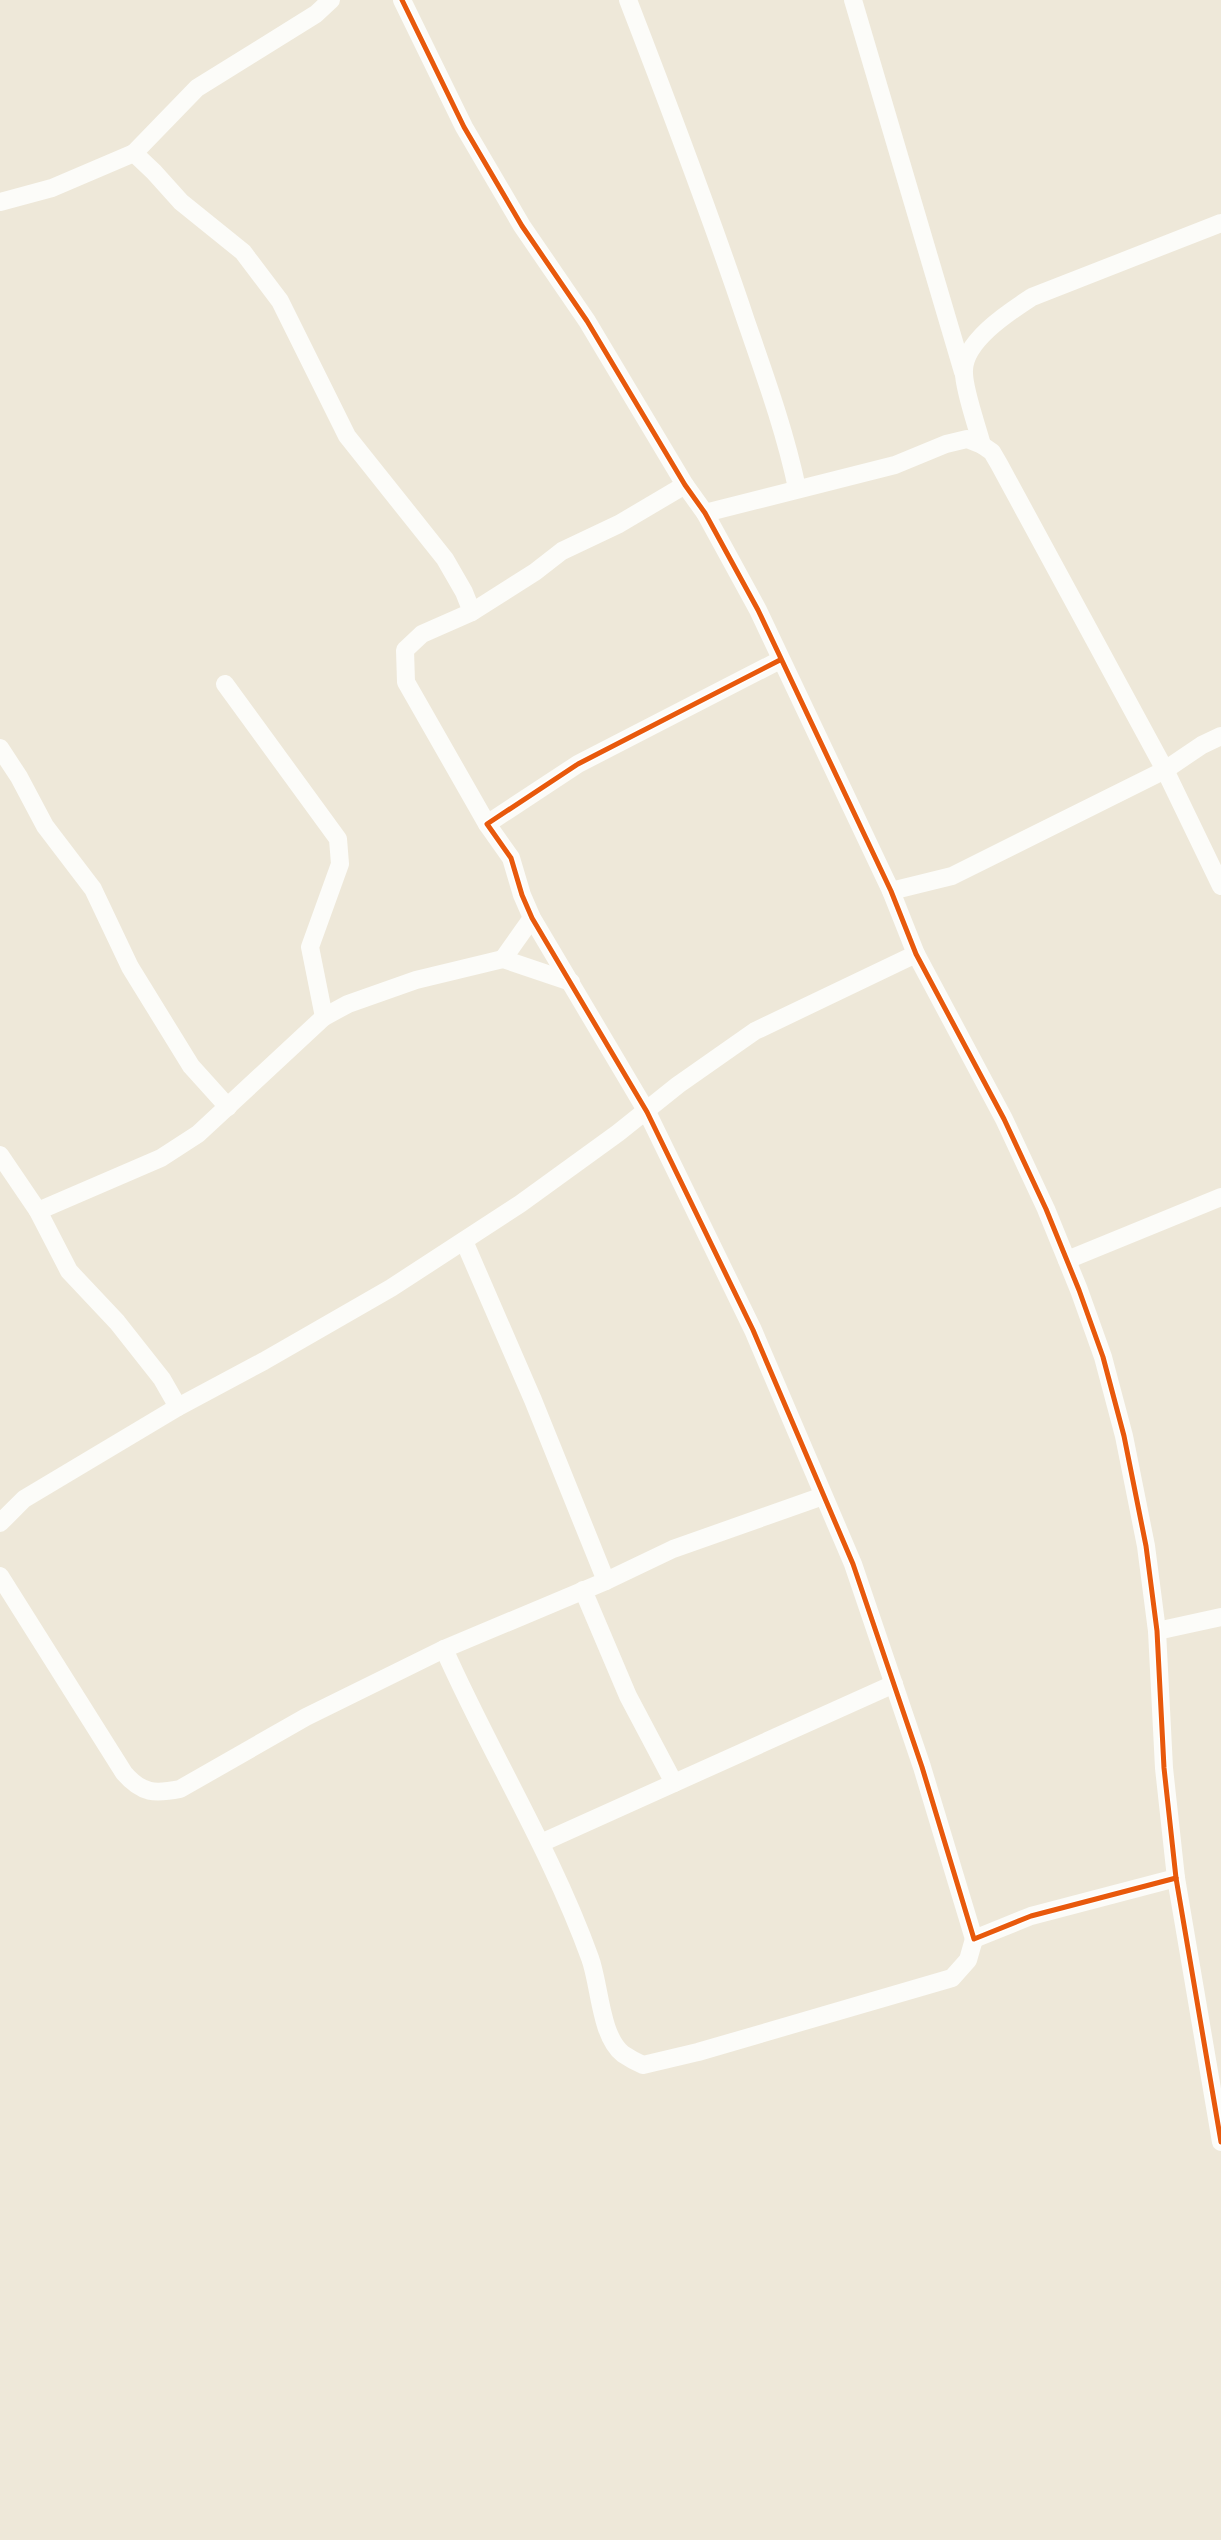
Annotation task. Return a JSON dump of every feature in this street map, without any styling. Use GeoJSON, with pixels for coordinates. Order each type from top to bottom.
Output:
{"type":"FeatureCollection","features":[{"type":"Feature","properties":{"kind":"street"},"geometry":{"type":"LineString","coordinates":[[0,202],[52,188],[134,153],[197,88],[316,14],[331,0]]}},
{"type":"Feature","properties":{"kind":"street"},"geometry":{"type":"LineString","coordinates":[[402,0],[464,127],[522,226],[587,321],[686,484],[706,513],[758,610],[891,892],[916,954],[1004,1119],[1067,1260],[1103,1358],[1124,1436],[1146,1546],[1157,1631],[1164,1768],[1176,1878],[1221,2142]]}},
{"type":"Feature","properties":{"kind":"street"},"geometry":{"type":"LineString","coordinates":[[628,0],[676,123],[735,287],[788,445],[797,488]]}},
{"type":"Feature","properties":{"kind":"street"},"geometry":{"type":"LineString","coordinates":[[853,0],[963,372],[982,445]]}},
{"type":"Feature","properties":{"kind":"street"},"geometry":{"type":"LineString","coordinates":[[134,153],[181,202],[243,252],[280,301],[347,436],[445,559],[464,592],[472,612]]}},
{"type":"Feature","properties":{"kind":"street"},"geometry":{"type":"LineString","coordinates":[[963,372],[972,346],[1009,312],[1032,297],[1221,223]]}},
{"type":"Feature","properties":{"kind":"street"},"geometry":{"type":"LineString","coordinates":[[706,513],[797,488],[895,465],[946,444],[967,439],[982,445],[992,452],[1165,770],[1221,886]]}},
{"type":"Feature","properties":{"kind":"street"},"geometry":{"type":"LineString","coordinates":[[444,1649],[466,1700],[566,1896],[591,1961],[608,2032],[622,2053],[643,2065],[698,2052],[952,1978],[968,1960],[974,1939],[922,1767],[894,1684],[853,1564],[753,1330],[647,1112],[532,918],[522,895],[511,858],[487,824],[406,682],[404,650],[422,634],[472,612],[535,572],[562,551],[619,524],[686,484]]}},
{"type":"Feature","properties":{"kind":"street"},"geometry":{"type":"LineString","coordinates":[[487,824],[578,764],[780,660]]}},
{"type":"Feature","properties":{"kind":"street"},"geometry":{"type":"LineString","coordinates":[[225,684],[338,839],[340,864],[310,947],[324,1017]]}},
{"type":"Feature","properties":{"kind":"street"},"geometry":{"type":"LineString","coordinates":[[891,892],[952,876],[1165,770],[1202,745],[1221,736]]}},
{"type":"Feature","properties":{"kind":"street"},"geometry":{"type":"LineString","coordinates":[[0,748],[19,777],[45,826],[93,889],[130,967],[191,1066],[228,1107]]}},
{"type":"Feature","properties":{"kind":"street"},"geometry":{"type":"LineString","coordinates":[[503,959],[532,918]]}},
{"type":"Feature","properties":{"kind":"street"},"geometry":{"type":"LineString","coordinates":[[0,1523],[24,1499],[178,1407],[264,1361],[391,1288],[464,1241],[520,1204],[647,1112],[678,1085],[755,1031],[916,954]]}},
{"type":"Feature","properties":{"kind":"street"},"geometry":{"type":"LineString","coordinates":[[38,1211],[161,1158],[198,1134],[324,1017],[348,1004],[416,980],[503,959],[571,982]]}},
{"type":"Feature","properties":{"kind":"street"},"geometry":{"type":"LineString","coordinates":[[0,1154],[38,1211],[69,1271],[117,1322],[162,1379],[178,1407]]}},
{"type":"Feature","properties":{"kind":"street"},"geometry":{"type":"LineString","coordinates":[[1067,1260],[1221,1197]]}},
{"type":"Feature","properties":{"kind":"street"},"geometry":{"type":"LineString","coordinates":[[464,1241],[533,1400],[606,1581]]}},
{"type":"Feature","properties":{"kind":"street"},"geometry":{"type":"LineString","coordinates":[[0,1576],[124,1773],[140,1788],[157,1794],[180,1789],[306,1717],[444,1649],[606,1581],[673,1549],[823,1496]]}},
{"type":"Feature","properties":{"kind":"street"},"geometry":{"type":"LineString","coordinates":[[583,1590],[628,1696],[674,1783]]}},
{"type":"Feature","properties":{"kind":"street"},"geometry":{"type":"LineString","coordinates":[[1157,1631],[1221,1617]]}},
{"type":"Feature","properties":{"kind":"street"},"geometry":{"type":"LineString","coordinates":[[541,1844],[894,1684]]}},
{"type":"Feature","properties":{"kind":"street"},"geometry":{"type":"LineString","coordinates":[[974,1939],[1031,1916],[1176,1878]]}},
{"type":"Feature","properties":{"kind":"cycle path"},"geometry":{"type":"LineString","coordinates":[[402,0],[464,127],[522,226],[587,321],[685,485],[705,513],[758,610],[891,891],[916,954],[1004,1119],[1046,1209],[1079,1290],[1103,1357],[1124,1436],[1146,1546],[1157,1631],[1164,1768],[1176,1878],[1221,2142]]}},
{"type":"Feature","properties":{"kind":"cycle path"},"geometry":{"type":"LineString","coordinates":[[780,660],[578,764],[487,824],[511,858],[522,895],[532,918],[647,1112],[753,1330],[853,1564],[922,1767],[974,1939],[1031,1916],[1176,1878]]}}]}
